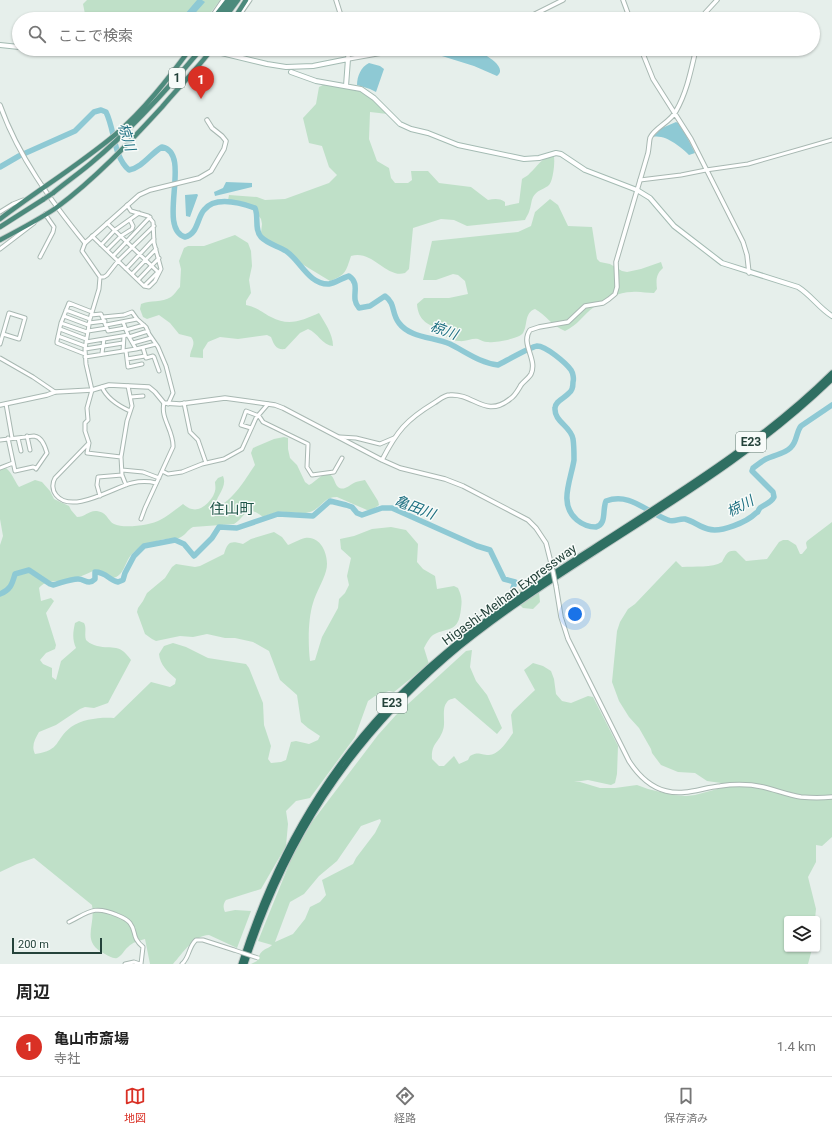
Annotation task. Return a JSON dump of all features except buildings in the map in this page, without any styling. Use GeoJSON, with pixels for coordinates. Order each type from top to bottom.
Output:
{"type":"FeatureCollection","features":[{"type":"Feature","properties":{"kind":"highway"},"geometry":{"type":"LineString","coordinates":[[217,12],[228,0]]}},
{"type":"Feature","properties":{"kind":"highway"},"geometry":{"type":"LineString","coordinates":[[224,12],[233,0]]}},
{"type":"Feature","properties":{"kind":"highway"},"geometry":{"type":"LineString","coordinates":[[229,12],[238,0]]}},
{"type":"Feature","properties":{"kind":"highway"},"geometry":{"type":"LineString","coordinates":[[238,12],[246,0]]}},
{"type":"Feature","properties":{"kind":"highway"},"geometry":{"type":"LineString","coordinates":[[0,219],[89,155],[143,111],[185,56]]}},
{"type":"Feature","properties":{"kind":"highway","name":"1"},"geometry":{"type":"LineString","coordinates":[[151,106],[191,56]]}},
{"type":"Feature","properties":{"kind":"highway","name":"1"},"geometry":{"type":"LineString","coordinates":[[0,227],[53,193],[94,161],[143,111],[151,106],[195,56]]}},
{"type":"Feature","properties":{"kind":"highway"},"geometry":{"type":"LineString","coordinates":[[0,240],[36,220],[81,189],[151,119],[203,56]]}},
{"type":"Feature","properties":{"kind":"highway","name":"Higashi-Meihan Expressway"},"geometry":{"type":"LineString","coordinates":[[666,504],[758,438],[797,406],[832,373]]}},
{"type":"Feature","properties":{"kind":"highway","name":"Higashi-Meihan Expressway"},"geometry":{"type":"LineString","coordinates":[[241,964],[260,908],[293,838],[328,781],[369,728],[398,697],[428,668],[470,633],[534,587],[730,464],[800,409],[832,379]]}},
{"type":"Feature","properties":{"kind":"highway","name":"Higashi-Meihan Expressway"},"geometry":{"type":"LineString","coordinates":[[246,964],[264,910],[279,875],[297,841],[332,783],[360,745],[396,705],[431,672],[478,632],[637,522]]}},
{"type":"Feature","properties":{"kind":"main road"},"geometry":{"type":"LineString","coordinates":[[0,45],[12,46]]}},
{"type":"Feature","properties":{"kind":"main road"},"geometry":{"type":"LineString","coordinates":[[234,56],[286,67],[313,66],[348,59],[346,86]]}},
{"type":"Feature","properties":{"kind":"main road"},"geometry":{"type":"LineString","coordinates":[[291,72],[316,81],[346,86],[369,93],[397,122],[411,129],[428,133],[469,148],[524,159],[559,154],[564,156],[592,174],[637,190],[656,204],[674,226],[722,263],[749,273],[798,287],[807,293],[823,310],[832,316]]}},
{"type":"Feature","properties":{"kind":"street"},"geometry":{"type":"LineString","coordinates":[[215,12],[223,0]]}},
{"type":"Feature","properties":{"kind":"street"},"geometry":{"type":"LineString","coordinates":[[242,12],[250,0]]}},
{"type":"Feature","properties":{"kind":"street"},"geometry":{"type":"LineString","coordinates":[[336,0],[340,12]]}},
{"type":"Feature","properties":{"kind":"street"},"geometry":{"type":"LineString","coordinates":[[539,12],[563,0]]}},
{"type":"Feature","properties":{"kind":"street"},"geometry":{"type":"LineString","coordinates":[[623,0],[627,12]]}},
{"type":"Feature","properties":{"kind":"street"},"geometry":{"type":"LineString","coordinates":[[706,12],[717,0]]}},
{"type":"Feature","properties":{"kind":"street"},"geometry":{"type":"LineString","coordinates":[[348,59],[365,56]]}},
{"type":"Feature","properties":{"kind":"street"},"geometry":{"type":"LineString","coordinates":[[644,56],[653,80],[691,139],[743,242],[747,255],[749,273]]}},
{"type":"Feature","properties":{"kind":"street"},"geometry":{"type":"LineString","coordinates":[[382,460],[394,438],[415,416],[445,396],[457,395],[491,407],[498,406],[507,401],[514,396],[532,373],[533,366],[527,345],[527,336],[532,329],[568,322],[584,307],[602,303],[615,294],[618,285],[616,262],[652,135],[675,114],[684,94],[694,56]]}},
{"type":"Feature","properties":{"kind":"street"},"geometry":{"type":"LineString","coordinates":[[0,105],[19,148],[43,188],[85,243]]}},
{"type":"Feature","properties":{"kind":"street"},"geometry":{"type":"LineString","coordinates":[[121,457],[87,453],[89,443],[84,427],[88,420],[87,408],[92,390],[85,348],[91,315],[99,289],[100,277],[82,251],[85,243],[92,236],[139,195],[150,190],[199,178],[209,173],[217,164],[224,149],[225,139],[212,128],[207,120]]}},
{"type":"Feature","properties":{"kind":"street"},"geometry":{"type":"LineString","coordinates":[[640,180],[748,164],[832,140]]}},
{"type":"Feature","properties":{"kind":"street"},"geometry":{"type":"LineString","coordinates":[[0,212],[13,204],[25,200]]}},
{"type":"Feature","properties":{"kind":"street"},"geometry":{"type":"LineString","coordinates":[[92,236],[144,286],[148,288],[150,287],[161,269],[154,239],[154,226],[150,217],[131,211],[127,205]]}},
{"type":"Feature","properties":{"kind":"street"},"geometry":{"type":"LineString","coordinates":[[101,245],[115,230],[139,213]]}},
{"type":"Feature","properties":{"kind":"street"},"geometry":{"type":"LineString","coordinates":[[40,258],[54,227],[45,214]]}},
{"type":"Feature","properties":{"kind":"street"},"geometry":{"type":"LineString","coordinates":[[113,256],[150,217]]}},
{"type":"Feature","properties":{"kind":"street"},"geometry":{"type":"LineString","coordinates":[[0,249],[33,224],[36,220]]}},
{"type":"Feature","properties":{"kind":"street"},"geometry":{"type":"LineString","coordinates":[[107,250],[121,236],[132,229],[133,226],[130,220]]}},
{"type":"Feature","properties":{"kind":"street"},"geometry":{"type":"LineString","coordinates":[[107,223],[158,272]]}},
{"type":"Feature","properties":{"kind":"street"},"geometry":{"type":"LineString","coordinates":[[100,277],[108,275],[118,261],[154,226]]}},
{"type":"Feature","properties":{"kind":"street"},"geometry":{"type":"LineString","coordinates":[[126,269],[154,239]]}},
{"type":"Feature","properties":{"kind":"street"},"geometry":{"type":"LineString","coordinates":[[132,274],[156,249]]}},
{"type":"Feature","properties":{"kind":"street"},"geometry":{"type":"LineString","coordinates":[[138,280],[159,258]]}},
{"type":"Feature","properties":{"kind":"street"},"geometry":{"type":"LineString","coordinates":[[91,315],[68,303],[61,323],[57,343],[85,355],[124,351],[156,344]]}},
{"type":"Feature","properties":{"kind":"street"},"geometry":{"type":"LineString","coordinates":[[66,310],[91,315],[101,314],[108,331],[144,325]]}},
{"type":"Feature","properties":{"kind":"street"},"geometry":{"type":"LineString","coordinates":[[103,317],[124,315],[132,312],[144,325],[156,344],[167,369],[173,393],[162,409],[173,444],[141,519]]}},
{"type":"Feature","properties":{"kind":"street"},"geometry":{"type":"LineString","coordinates":[[0,344],[9,313],[25,318],[19,339],[3,334]]}},
{"type":"Feature","properties":{"kind":"street"},"geometry":{"type":"LineString","coordinates":[[64,316],[89,324],[106,325]]}},
{"type":"Feature","properties":{"kind":"street"},"geometry":{"type":"LineString","coordinates":[[61,323],[87,332],[106,325],[137,319]]}},
{"type":"Feature","properties":{"kind":"street"},"geometry":{"type":"LineString","coordinates":[[123,322],[127,336],[136,349]]}},
{"type":"Feature","properties":{"kind":"street"},"geometry":{"type":"LineString","coordinates":[[60,329],[86,340],[127,336],[148,331]]}},
{"type":"Feature","properties":{"kind":"street"},"geometry":{"type":"LineString","coordinates":[[58,336],[85,348],[123,343]]}},
{"type":"Feature","properties":{"kind":"street"},"geometry":{"type":"LineString","coordinates":[[127,336],[123,343],[128,367],[142,364]]}},
{"type":"Feature","properties":{"kind":"street"},"geometry":{"type":"LineString","coordinates":[[133,343],[151,338]]}},
{"type":"Feature","properties":{"kind":"street"},"geometry":{"type":"LineString","coordinates":[[102,354],[104,339]]}},
{"type":"Feature","properties":{"kind":"street"},"geometry":{"type":"LineString","coordinates":[[143,348],[146,356]]}},
{"type":"Feature","properties":{"kind":"street"},"geometry":{"type":"LineString","coordinates":[[127,359],[153,356],[159,371]]}},
{"type":"Feature","properties":{"kind":"street"},"geometry":{"type":"LineString","coordinates":[[0,358],[33,377],[54,392]]}},
{"type":"Feature","properties":{"kind":"street"},"geometry":{"type":"LineString","coordinates":[[0,406],[54,392],[92,390],[109,385],[149,387],[166,403],[184,403],[225,398],[268,403],[283,408],[400,468],[454,482],[472,490],[528,520],[536,528],[546,543],[556,586],[561,617],[568,639],[629,761],[646,781],[658,789],[678,793],[689,793],[720,786],[745,785],[762,787],[802,797],[832,797]]}},
{"type":"Feature","properties":{"kind":"street"},"geometry":{"type":"LineString","coordinates":[[126,485],[122,475],[121,457],[125,432],[132,406],[128,386]]}},
{"type":"Feature","properties":{"kind":"street"},"geometry":{"type":"LineString","coordinates":[[102,387],[104,392],[118,405],[130,411]]}},
{"type":"Feature","properties":{"kind":"street"},"geometry":{"type":"LineString","coordinates":[[130,397],[144,396]]}},
{"type":"Feature","properties":{"kind":"street"},"geometry":{"type":"LineString","coordinates":[[184,403],[190,432],[198,440],[206,463]]}},
{"type":"Feature","properties":{"kind":"street"},"geometry":{"type":"LineString","coordinates":[[162,471],[168,474],[182,472],[206,463],[208,464],[224,459],[242,449],[251,428],[268,403]]}},
{"type":"Feature","properties":{"kind":"street"},"geometry":{"type":"LineString","coordinates":[[0,440],[10,438],[18,438],[27,436],[38,437],[45,445],[47,454],[36,469],[33,467],[15,471],[13,463],[10,438],[6,404]]}},
{"type":"Feature","properties":{"kind":"street"},"geometry":{"type":"LineString","coordinates":[[251,428],[241,425],[246,411],[259,416],[263,422],[308,444],[306,467],[312,474],[334,472],[342,458]]}},
{"type":"Feature","properties":{"kind":"street"},"geometry":{"type":"LineString","coordinates":[[27,436],[30,450]]}},
{"type":"Feature","properties":{"kind":"street"},"geometry":{"type":"LineString","coordinates":[[18,438],[21,452]]}},
{"type":"Feature","properties":{"kind":"street"},"geometry":{"type":"LineString","coordinates":[[339,438],[356,438],[380,444],[394,438]]}},
{"type":"Feature","properties":{"kind":"street"},"geometry":{"type":"LineString","coordinates":[[89,443],[55,478],[53,485],[57,497],[72,502],[84,501],[126,485],[147,481],[156,483]]}},
{"type":"Feature","properties":{"kind":"street"},"geometry":{"type":"LineString","coordinates":[[0,468],[13,463]]}},
{"type":"Feature","properties":{"kind":"street"},"geometry":{"type":"LineString","coordinates":[[122,470],[143,472],[159,478]]}},
{"type":"Feature","properties":{"kind":"street"},"geometry":{"type":"LineString","coordinates":[[100,496],[97,485],[98,477],[122,475]]}},
{"type":"Feature","properties":{"kind":"street"},"geometry":{"type":"LineString","coordinates":[[68,922],[98,909],[125,918],[132,925],[136,942],[143,947],[141,964],[134,962],[125,964]]}},
{"type":"Feature","properties":{"kind":"street"},"geometry":{"type":"LineString","coordinates":[[182,964],[186,960],[190,947],[196,940],[203,940],[259,958]]}},
{"type":"Feature","properties":{"kind":"green space"},"geometry":{"type":"Polygon","coordinates":[[[87,0],[220,0],[211,12],[85,12],[83,4],[87,0]]]}},
{"type":"Feature","properties":{"kind":"green space"},"geometry":{"type":"Polygon","coordinates":[[[325,84],[359,91],[366,94],[388,114],[370,112],[369,139],[377,161],[389,168],[391,178],[395,183],[408,183],[412,180],[411,171],[428,171],[439,183],[471,187],[488,200],[496,199],[505,202],[505,206],[519,203],[522,179],[528,175],[540,162],[546,158],[554,157],[554,168],[550,184],[538,191],[532,199],[529,212],[525,220],[467,226],[454,220],[441,219],[413,228],[409,269],[405,273],[398,274],[392,272],[373,260],[359,255],[351,256],[345,272],[339,277],[330,281],[302,264],[279,247],[266,241],[261,233],[261,219],[256,212],[240,203],[228,200],[229,195],[257,197],[265,200],[285,199],[329,183],[337,175],[329,167],[322,146],[309,143],[303,118],[316,104],[319,87],[325,84]]]}},
{"type":"Feature","properties":{"kind":"green space"},"geometry":{"type":"Polygon","coordinates":[[[550,199],[558,205],[568,226],[592,227],[597,259],[600,262],[610,264],[622,271],[627,272],[661,262],[663,268],[658,275],[657,289],[654,293],[627,292],[612,296],[598,304],[565,331],[560,329],[535,309],[529,313],[521,335],[512,339],[495,342],[486,342],[478,339],[458,341],[447,338],[444,330],[434,327],[422,319],[417,304],[424,298],[449,298],[468,294],[465,281],[458,275],[453,274],[436,280],[423,280],[432,241],[518,232],[531,226],[535,212],[550,199]]]}},
{"type":"Feature","properties":{"kind":"green space"},"geometry":{"type":"Polygon","coordinates":[[[235,235],[248,243],[251,251],[252,266],[249,280],[251,293],[246,301],[246,305],[284,322],[302,320],[319,313],[330,333],[333,346],[323,341],[315,333],[308,329],[300,333],[285,349],[277,348],[271,337],[267,335],[238,339],[220,337],[208,342],[203,350],[203,358],[190,357],[193,344],[191,337],[179,334],[170,323],[159,315],[147,319],[143,317],[140,309],[141,304],[167,299],[180,287],[181,269],[179,261],[184,248],[188,246],[204,246],[235,235]]]}},
{"type":"Feature","properties":{"kind":"green space"},"geometry":{"type":"Polygon","coordinates":[[[284,437],[288,438],[290,458],[297,465],[305,482],[309,485],[326,474],[329,474],[338,487],[342,489],[356,482],[365,480],[379,505],[372,510],[367,510],[337,497],[332,497],[314,510],[306,513],[278,512],[263,517],[253,511],[249,511],[234,524],[193,527],[179,538],[158,541],[143,546],[131,555],[122,572],[117,577],[108,578],[93,571],[65,581],[53,581],[42,585],[39,588],[41,601],[51,598],[54,601],[46,613],[56,645],[55,649],[46,653],[40,660],[43,664],[52,668],[52,677],[56,680],[61,661],[76,648],[73,639],[73,632],[75,623],[79,621],[84,623],[86,640],[93,645],[100,647],[118,648],[122,650],[131,660],[108,703],[94,708],[85,707],[80,709],[56,725],[39,732],[33,745],[35,754],[50,750],[54,747],[62,736],[75,724],[92,719],[114,718],[151,682],[170,687],[175,684],[176,679],[167,671],[159,654],[164,646],[173,643],[186,647],[208,658],[246,664],[263,703],[264,725],[271,746],[268,759],[271,763],[286,760],[291,742],[296,741],[309,744],[318,740],[320,736],[301,722],[297,695],[280,680],[269,651],[253,642],[207,634],[193,637],[180,636],[156,641],[145,634],[137,612],[147,593],[165,578],[172,567],[176,564],[195,567],[200,566],[224,554],[229,544],[233,542],[243,544],[251,539],[274,532],[282,537],[288,545],[305,538],[311,538],[316,540],[323,548],[326,554],[327,566],[325,575],[311,609],[309,632],[310,661],[315,660],[322,637],[338,608],[339,599],[345,593],[349,585],[347,576],[351,558],[341,549],[340,539],[354,536],[372,529],[391,527],[406,530],[418,544],[417,562],[423,569],[435,576],[437,589],[454,586],[458,588],[462,601],[460,617],[455,626],[433,635],[428,641],[424,648],[429,664],[394,692],[389,691],[375,696],[368,701],[355,737],[310,798],[296,801],[286,811],[288,824],[286,846],[261,889],[225,901],[225,912],[235,910],[251,911],[237,948],[209,935],[203,936],[193,942],[173,964],[150,964],[145,939],[132,944],[119,957],[112,958],[97,949],[91,939],[93,913],[92,905],[34,858],[0,872],[0,545],[3,536],[0,519],[0,469],[6,468],[19,487],[35,480],[42,482],[50,491],[54,499],[69,506],[77,517],[97,511],[103,513],[114,524],[137,526],[156,522],[183,504],[191,509],[199,509],[203,507],[214,494],[215,482],[218,478],[223,476],[223,488],[215,508],[222,505],[243,484],[255,465],[251,453],[253,448],[274,439],[284,437]]]}},
{"type":"Feature","properties":{"kind":"green space"},"geometry":{"type":"Polygon","coordinates":[[[832,522],[832,837],[822,846],[816,845],[816,862],[808,877],[816,909],[815,916],[784,916],[784,952],[811,952],[808,964],[251,964],[257,961],[259,955],[272,945],[258,941],[292,857],[312,822],[378,735],[396,715],[466,651],[472,650],[470,667],[476,681],[487,695],[502,728],[497,734],[455,698],[449,700],[444,708],[443,730],[434,746],[432,754],[432,759],[439,766],[444,766],[454,756],[459,764],[468,760],[470,756],[478,753],[486,755],[493,754],[503,747],[513,733],[511,715],[513,711],[535,690],[524,670],[533,663],[543,666],[551,671],[554,679],[556,694],[562,701],[571,703],[588,696],[593,697],[618,746],[617,774],[615,783],[611,785],[588,780],[574,782],[580,782],[600,788],[615,788],[637,785],[673,795],[686,796],[721,788],[721,783],[707,781],[695,773],[678,772],[661,765],[652,753],[639,728],[629,717],[619,701],[612,682],[617,631],[620,622],[628,609],[635,604],[676,561],[682,567],[713,565],[722,562],[731,551],[736,551],[746,561],[767,559],[779,542],[783,540],[788,540],[796,545],[800,554],[802,554],[807,548],[806,543],[832,522]],[[380,819],[361,826],[337,861],[319,876],[304,894],[290,902],[275,942],[293,934],[305,919],[310,907],[320,902],[326,895],[322,880],[353,864],[375,833],[381,821],[380,819]]]}},
{"type":"Feature","properties":{"kind":"green space"},"geometry":{"type":"Polygon","coordinates":[[[529,582],[534,582],[539,592],[540,602],[533,609],[523,608],[518,603],[515,593],[529,582]]]}},
{"type":"Feature","properties":{"kind":"water"},"geometry":{"type":"Polygon","coordinates":[[[197,0],[202,0],[205,2],[196,12],[187,12],[197,0]]]}},
{"type":"Feature","properties":{"kind":"water"},"geometry":{"type":"Polygon","coordinates":[[[442,56],[488,56],[496,63],[500,72],[497,76],[474,66],[442,56]]]}},
{"type":"Feature","properties":{"kind":"water"},"geometry":{"type":"Polygon","coordinates":[[[369,63],[380,66],[384,69],[376,92],[357,85],[360,72],[369,63]]]}},
{"type":"Feature","properties":{"kind":"water"},"geometry":{"type":"Polygon","coordinates":[[[676,122],[687,137],[695,153],[689,155],[668,139],[663,137],[653,137],[662,128],[676,122]]]}},
{"type":"Feature","properties":{"kind":"water"},"geometry":{"type":"Polygon","coordinates":[[[226,182],[252,183],[252,187],[215,196],[214,192],[223,188],[226,182]]]}},
{"type":"Feature","properties":{"kind":"water"},"geometry":{"type":"Polygon","coordinates":[[[185,195],[198,195],[190,217],[186,216],[185,195]]]}},
{"type":"Feature","properties":{"kind":"waterway","name":"椋川"},"geometry":{"type":"LineString","coordinates":[[0,167],[19,156],[75,131],[94,112],[101,110],[106,112],[120,158],[129,170],[138,166],[162,147],[171,152],[175,162],[173,206],[174,220],[177,231],[185,237],[192,233],[195,229],[204,210],[215,203],[228,202],[249,206],[255,208],[257,215],[257,227],[261,237],[286,251],[316,281],[329,284],[349,276],[355,283],[355,300],[359,308],[370,306],[385,296],[391,302],[395,316],[399,323],[409,332],[450,344],[479,360],[491,364],[498,365],[537,346],[556,355],[565,363],[573,374],[572,390],[555,406],[555,413],[557,417],[572,435],[573,441],[574,460],[567,492],[568,507],[571,514],[577,520],[588,526],[596,527],[602,523],[606,501],[615,499],[623,499],[638,504],[670,521],[685,519],[702,527],[713,530],[734,526],[747,520],[760,508],[770,502],[774,497],[773,492],[752,471],[753,468],[766,459],[789,449],[794,443],[801,426],[832,405]]}},
{"type":"Feature","properties":{"kind":"waterway","name":"亀田川"},"geometry":{"type":"LineString","coordinates":[[0,594],[10,587],[15,574],[29,570],[53,585],[75,579],[90,582],[95,579],[95,572],[102,573],[118,582],[123,580],[134,556],[144,546],[175,540],[184,544],[194,556],[212,538],[219,527],[237,528],[278,514],[313,516],[330,501],[352,507],[357,513],[362,515],[382,508],[392,508],[477,546],[490,550],[504,579],[515,582],[513,588]]}},
{"type":"Feature","properties":{"kind":"place","name":"亀山市斎場"},"geometry":{"type":"Point","coordinates":[201,99]}},
{"type":"Feature","properties":{"kind":"district","name":"住山町"},"geometry":{"type":"Point","coordinates":[232,509]}}]}
